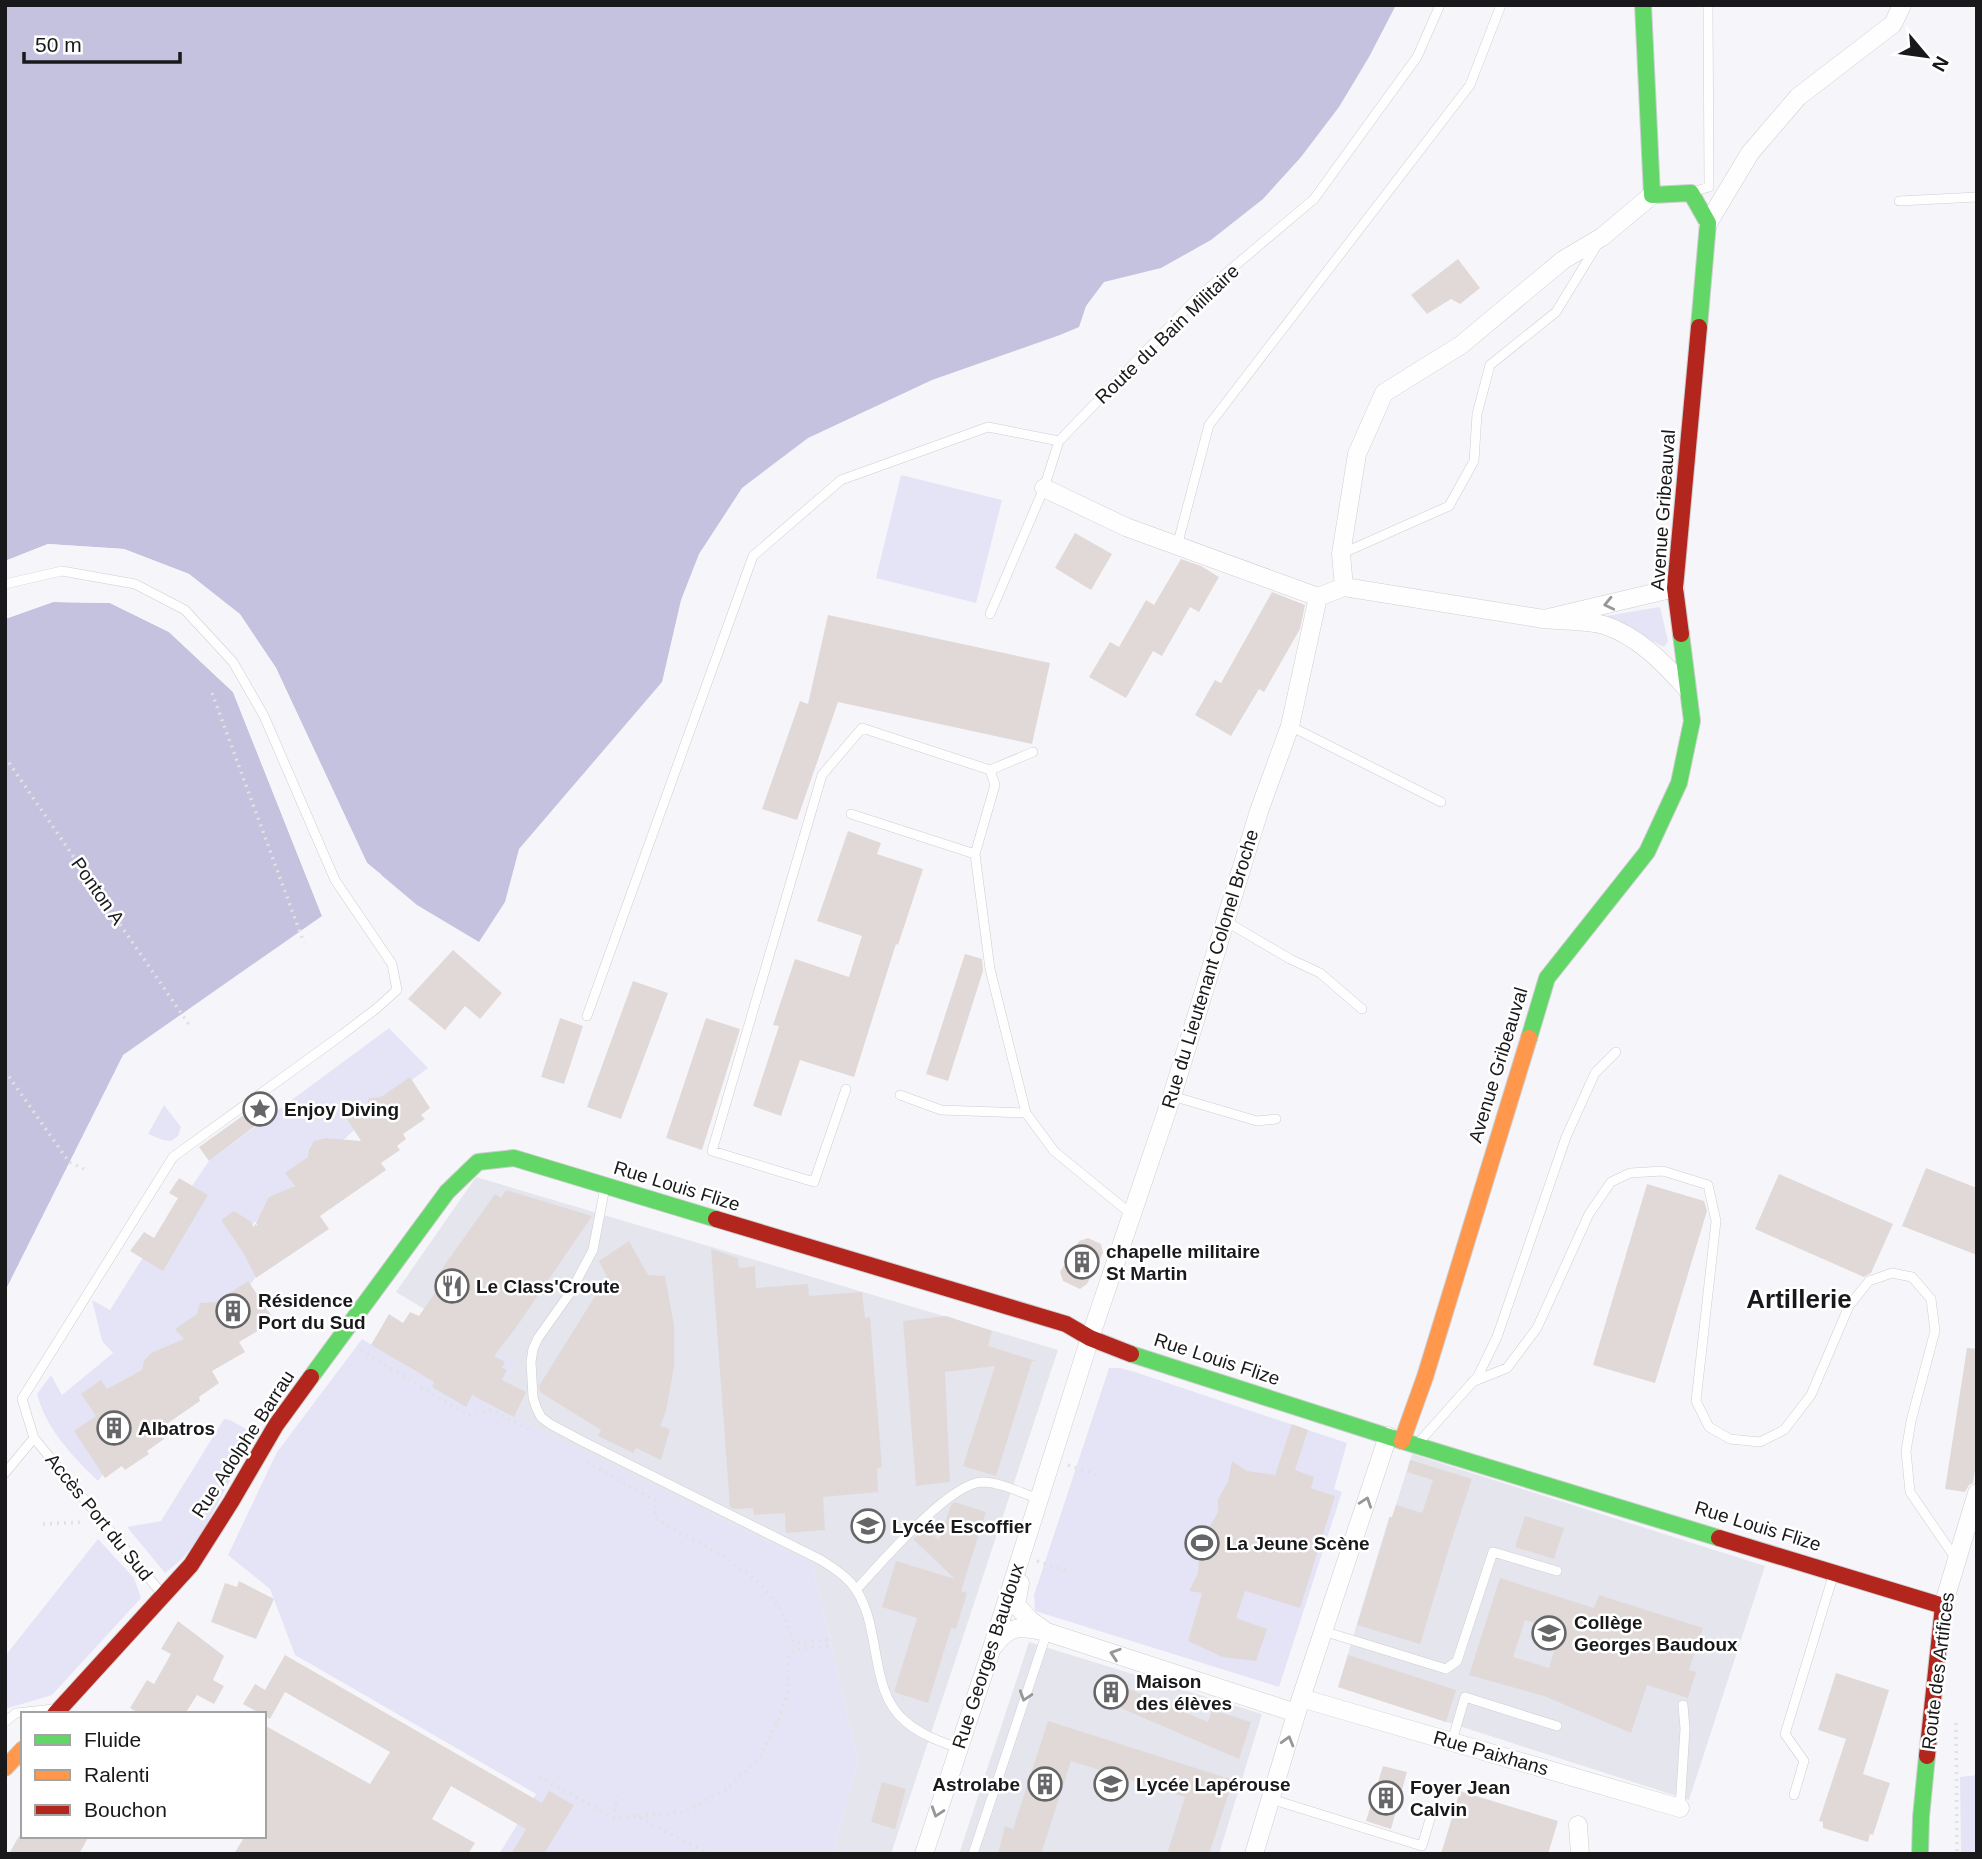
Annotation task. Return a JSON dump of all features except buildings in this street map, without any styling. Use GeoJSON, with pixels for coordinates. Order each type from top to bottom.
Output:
{"type":"FeatureCollection","features":[{"type":"Feature","properties":{"kind":"street"},"geometry":{"type":"LineString","coordinates":[[1643,5],[1652,195]]}},
{"type":"Feature","properties":{"kind":"street"},"geometry":{"type":"LineString","coordinates":[[1344,587],[1341,554],[1357,454],[1384,393],[1461,345],[1563,260],[1602,237],[1652,195],[1691,193],[1708,223],[1750,153],[1797,97],[1893,24],[1902,5]]}},
{"type":"Feature","properties":{"kind":"street","name":"Avenue Gribeauval"},"geometry":{"type":"LineString","coordinates":[[1402,1441],[1429,1364],[1547,978],[1647,852],[1679,783],[1692,722],[1675,588],[1708,223]]}},
{"type":"Feature","properties":{"kind":"street"},"geometry":{"type":"LineString","coordinates":[[1044,488],[1126,527],[1318,597],[1344,587],[1544,620],[1603,625],[1650,652],[1663,662],[1689,691]]}},
{"type":"Feature","properties":{"kind":"street"},"geometry":{"type":"LineString","coordinates":[[1544,620],[1675,588]]}},
{"type":"Feature","properties":{"kind":"street","name":"Rue du Lieutenant Colonel Broche"},"geometry":{"type":"LineString","coordinates":[[1090,1338],[1172,1096],[1259,811],[1290,726],[1318,597]]}},
{"type":"Feature","properties":{"kind":"street","name":"Rue Louis Flize"},"geometry":{"type":"LineString","coordinates":[[478,1161],[514,1158],[1066,1324],[1112,1348],[1402,1441],[1943,1606]]}},
{"type":"Feature","properties":{"kind":"street","name":"Rue Adolphe Barrau"},"geometry":{"type":"LineString","coordinates":[[57,1711],[191,1565],[276,1425],[447,1192],[478,1161]]}},
{"type":"Feature","properties":{"kind":"street","name":"Rue Georges Baudoux"},"geometry":{"type":"LineString","coordinates":[[924,1854],[1090,1338]]}},
{"type":"Feature","properties":{"kind":"street","name":"Rue Georges Baudoux"},"geometry":{"type":"LineString","coordinates":[[1047,1632],[1030,1620],[1016,1605],[1020,1584],[1095,1353],[1112,1348]]}},
{"type":"Feature","properties":{"kind":"street"},"geometry":{"type":"LineString","coordinates":[[1254,1854],[1323,1631],[1402,1441]]}},
{"type":"Feature","properties":{"kind":"street","name":"Route des Artifices"},"geometry":{"type":"LineString","coordinates":[[1920,1854],[1921,1817],[1943,1606],[1977,1493]]}},
{"type":"Feature","properties":{"kind":"street","name":"Rue Paixhans"},"geometry":{"type":"LineString","coordinates":[[990,1654],[1001,1637],[1013,1628],[1047,1632],[1299,1705],[1452,1741],[1680,1808]]}},
{"type":"Feature","properties":{"kind":"street"},"geometry":{"type":"LineString","coordinates":[[5,1768],[21,1751]]}},
{"type":"Feature","properties":{"kind":"street"},"geometry":{"type":"LineString","coordinates":[[1578,1825],[1580,1854]]}},
{"type":"Feature","properties":{"kind":"lane","name":"Route du Bain Militaire"},"geometry":{"type":"LineString","coordinates":[[990,614],[1044,488],[1059,441],[1198,297],[1314,199],[1417,57],[1440,5]]}},
{"type":"Feature","properties":{"kind":"lane"},"geometry":{"type":"LineString","coordinates":[[1177,546],[1209,425],[1470,85],[1501,5]]}},
{"type":"Feature","properties":{"kind":"lane"},"geometry":{"type":"LineString","coordinates":[[1691,193],[1709,187],[1708,5]]}},
{"type":"Feature","properties":{"kind":"lane"},"geometry":{"type":"LineString","coordinates":[[1899,201],[1977,197]]}},
{"type":"Feature","properties":{"kind":"lane"},"geometry":{"type":"LineString","coordinates":[[1341,554],[1449,506],[1474,461],[1477,414],[1490,365],[1556,312],[1602,237]]}},
{"type":"Feature","properties":{"kind":"lane"},"geometry":{"type":"LineString","coordinates":[[587,1016],[753,555],[841,480],[988,427],[1059,441]]}},
{"type":"Feature","properties":{"kind":"lane"},"geometry":{"type":"LineString","coordinates":[[5,584],[62,571],[135,584],[185,610],[233,662],[264,716],[335,880],[392,964],[397,990],[377,1008],[173,1157],[22,1399],[34,1438],[5,1472]]}},
{"type":"Feature","properties":{"kind":"lane"},"geometry":{"type":"LineString","coordinates":[[1290,726],[1441,802]]}},
{"type":"Feature","properties":{"kind":"lane"},"geometry":{"type":"LineString","coordinates":[[846,1089],[814,1182],[712,1151],[822,775],[862,728],[990,770],[1033,752]]}},
{"type":"Feature","properties":{"kind":"lane"},"geometry":{"type":"LineString","coordinates":[[990,770],[995,785],[975,855],[990,969],[1026,1113],[1054,1151],[1131,1214]]}},
{"type":"Feature","properties":{"kind":"lane"},"geometry":{"type":"LineString","coordinates":[[851,814],[975,855]]}},
{"type":"Feature","properties":{"kind":"lane"},"geometry":{"type":"LineString","coordinates":[[1227,922],[1290,959],[1320,973],[1362,1009]]}},
{"type":"Feature","properties":{"kind":"lane"},"geometry":{"type":"LineString","coordinates":[[1402,1441],[1478,1376],[1497,1338],[1566,1137],[1595,1073],[1616,1052]]}},
{"type":"Feature","properties":{"kind":"lane"},"geometry":{"type":"LineString","coordinates":[[900,1094],[941,1110],[1026,1113]]}},
{"type":"Feature","properties":{"kind":"lane"},"geometry":{"type":"LineString","coordinates":[[1172,1096],[1256,1121],[1276,1119]]}},
{"type":"Feature","properties":{"kind":"lane"},"geometry":{"type":"LineString","coordinates":[[1472,1382],[1507,1368],[1537,1328],[1589,1214],[1611,1182],[1630,1172],[1663,1171],[1707,1185],[1716,1221],[1696,1401],[1709,1427],[1730,1439],[1759,1442],[1784,1430],[1811,1395],[1849,1306],[1869,1281],[1892,1273],[1912,1277],[1931,1300],[1935,1331],[1911,1421],[1906,1451],[1910,1492],[1957,1560]]}},
{"type":"Feature","properties":{"kind":"lane"},"geometry":{"type":"LineString","coordinates":[[605,1186],[593,1250],[570,1293],[533,1349],[532,1386],[541,1417],[840,1572],[856,1590],[867,1614],[885,1693],[892,1706],[904,1720],[929,1738],[958,1748]]}},
{"type":"Feature","properties":{"kind":"lane","name":"Accès Port du Sud"},"geometry":{"type":"LineString","coordinates":[[34,1438],[163,1596]]}},
{"type":"Feature","properties":{"kind":"lane"},"geometry":{"type":"LineString","coordinates":[[856,1590],[923,1520],[967,1486],[981,1482],[993,1484],[1038,1499]]}},
{"type":"Feature","properties":{"kind":"lane"},"geometry":{"type":"LineString","coordinates":[[1323,1631],[1446,1669],[1457,1661],[1493,1552],[1556,1571]]}},
{"type":"Feature","properties":{"kind":"lane"},"geometry":{"type":"LineString","coordinates":[[1794,1795],[1804,1761],[1785,1734],[1835,1571]]}},
{"type":"Feature","properties":{"kind":"lane"},"geometry":{"type":"LineString","coordinates":[[973,1854],[1047,1632]]}},
{"type":"Feature","properties":{"kind":"lane"},"geometry":{"type":"LineString","coordinates":[[1452,1741],[1465,1697],[1557,1726]]}},
{"type":"Feature","properties":{"kind":"lane"},"geometry":{"type":"LineString","coordinates":[[1680,1808],[1684,1705]]}},
{"type":"Feature","properties":{"kind":"lane","name":"Rue Adolphe Barrau"},"geometry":{"type":"LineString","coordinates":[[36,1712],[57,1711]]}},
{"type":"Feature","properties":{"kind":"lane","name":"Rue Adolphe Barrau"},"geometry":{"type":"LineString","coordinates":[[5,1722],[16,1713],[21,1713]]}},
{"type":"Feature","properties":{"kind":"lane"},"geometry":{"type":"LineString","coordinates":[[1272,1799],[1422,1846],[1433,1809]]}},
{"type":"Feature","properties":{"kind":"path"},"geometry":{"type":"LineString","coordinates":[[212,692],[304,943]]}},
{"type":"Feature","properties":{"kind":"path","name":"Ponton A"},"geometry":{"type":"LineString","coordinates":[[5,757],[190,1026]]}},
{"type":"Feature","properties":{"kind":"path"},"geometry":{"type":"LineString","coordinates":[[5,1071],[69,1162],[84,1169]]}},
{"type":"Feature","properties":{"kind":"path"},"geometry":{"type":"LineString","coordinates":[[341,1337],[467,1415],[492,1410],[538,1434]]}},
{"type":"Feature","properties":{"kind":"path"},"geometry":{"type":"LineString","coordinates":[[539,1777],[614,1818],[683,1812],[726,1790],[760,1756],[778,1721],[788,1692],[789,1657],[793,1650],[827,1646],[827,1640],[794,1643],[790,1628],[775,1601],[751,1578],[730,1560],[654,1518],[656,1501],[585,1461]]}},
{"type":"Feature","properties":{"kind":"path"},"geometry":{"type":"LineString","coordinates":[[1060,1462],[1101,1476]]}},
{"type":"Feature","properties":{"kind":"path"},"geometry":{"type":"LineString","coordinates":[[43,1524],[91,1523]]}},
{"type":"Feature","properties":{"kind":"path"},"geometry":{"type":"LineString","coordinates":[[1028,1558],[1070,1572]]}},
{"type":"Feature","properties":{"kind":"path"},"geometry":{"type":"LineString","coordinates":[[1956,1722],[1957,1854]]}},
{"type":"Feature","properties":{"kind":"path"},"geometry":{"type":"LineString","coordinates":[[614,1818],[617,1796]]}},
{"type":"Feature","properties":{"kind":"path"},"geometry":{"type":"LineString","coordinates":[[637,1816],[708,1854]]}},
{"type":"Feature","properties":{"kind":"shaded area"},"geometry":{"type":"Polygon","coordinates":[[[5,5],[1396,5],[1339,107],[1301,157],[1263,199],[1211,240],[1161,268],[1104,282],[1086,306],[1079,327],[932,380],[808,438],[742,488],[699,554],[681,600],[662,682],[519,849],[505,902],[479,942],[417,905],[367,863],[276,668],[240,614],[189,574],[124,549],[48,544],[5,561],[5,5]]]}},
{"type":"Feature","properties":{"kind":"shaded area"},"geometry":{"type":"Polygon","coordinates":[[[901,475],[1002,500],[976,603],[876,578],[901,475]]]}},
{"type":"Feature","properties":{"kind":"shaded area"},"geometry":{"type":"Polygon","coordinates":[[[53,602],[110,603],[169,632],[233,692],[322,916],[123,1055],[5,1291],[5,619],[53,602]]]}},
{"type":"Feature","properties":{"kind":"shaded area"},"geometry":{"type":"Polygon","coordinates":[[[1660,607],[1668,641],[1664,647],[1631,630],[1588,619],[1660,607]]]}},
{"type":"Feature","properties":{"kind":"shaded area"},"geometry":{"type":"Polygon","coordinates":[[[389,1028],[428,1068],[412,1080],[410,1078],[241,1235],[258,1273],[235,1308],[98,1481],[53,1430],[37,1394],[51,1375],[62,1395],[113,1353],[102,1341],[92,1300],[110,1310],[209,1161],[389,1028]]]}},
{"type":"Feature","properties":{"kind":"shaded area"},"geometry":{"type":"Polygon","coordinates":[[[164,1105],[181,1127],[178,1136],[171,1141],[148,1134],[164,1105]]]}},
{"type":"Feature","properties":{"kind":"shaded area","name":"Lycée Escoffier"},"geometry":{"type":"Polygon","coordinates":[[[476,1177],[1058,1350],[891,1854],[832,1854],[858,1760],[812,1563],[490,1406],[446,1322],[396,1292],[476,1177]]]}},
{"type":"Feature","properties":{"kind":"shaded area"},"geometry":{"type":"Polygon","coordinates":[[[446,1322],[516,1363],[491,1406],[812,1563],[858,1760],[832,1854],[499,1854],[536,1794],[295,1655],[270,1589],[228,1555],[277,1452],[362,1339],[418,1373],[446,1322]]]}},
{"type":"Feature","properties":{"kind":"shaded area","name":"La Jeune Scène"},"geometry":{"type":"Polygon","coordinates":[[[1109,1368],[1135,1372],[1347,1443],[1334,1489],[1342,1492],[1279,1687],[1035,1611],[1034,1595],[1109,1368]]]}},
{"type":"Feature","properties":{"kind":"shaded area"},"geometry":{"type":"Polygon","coordinates":[[[224,1419],[255,1434],[198,1540],[181,1560],[165,1573],[127,1527],[161,1521],[224,1419]]]}},
{"type":"Feature","properties":{"kind":"shaded area","name":"Collège Georges Baudoux"},"geometry":{"type":"Polygon","coordinates":[[[1412,1454],[1765,1566],[1689,1800],[1338,1687],[1389,1517],[1392,1517],[1412,1454]]]}},
{"type":"Feature","properties":{"kind":"shaded area"},"geometry":{"type":"Polygon","coordinates":[[[98,1539],[134,1578],[141,1598],[52,1695],[5,1709],[5,1656],[98,1539]]]}},
{"type":"Feature","properties":{"kind":"shaded area","name":"Lycée Lapérouse"},"geometry":{"type":"Polygon","coordinates":[[[1029,1642],[1262,1714],[1219,1854],[959,1854],[1029,1642]]]}},
{"type":"Feature","properties":{"kind":"shaded area"},"geometry":{"type":"Polygon","coordinates":[[[1977,1775],[1977,1854],[1961,1854],[1960,1777],[1977,1775]]]}},
{"type":"Feature","properties":{"kind":"pier"},"geometry":{"type":"Polygon","coordinates":[[[48,544],[124,549],[189,574],[240,615],[276,668],[367,863],[382,875],[379,877],[364,864],[273,670],[238,617],[187,577],[123,552],[48,547],[5,564],[5,561],[48,544]]]}},
{"type":"Feature","properties":{"kind":"pier"},"geometry":{"type":"Polygon","coordinates":[[[52,599],[111,600],[171,628],[236,690],[325,914],[322,916],[233,692],[169,632],[110,603],[53,602],[5,619],[5,615],[52,599]]]}},
{"type":"Feature","properties":{"kind":"traffic: fast"},"geometry":{"type":"LineString","coordinates":[[1643,5],[1652,195],[1691,193],[1708,223],[1699,327]]}},
{"type":"Feature","properties":{"kind":"traffic: fast"},"geometry":{"type":"LineString","coordinates":[[1529,1038],[1547,978],[1647,852],[1679,783],[1692,721],[1681,634]]}},
{"type":"Feature","properties":{"kind":"traffic: fast"},"geometry":{"type":"LineString","coordinates":[[311,1377],[447,1192],[478,1162],[514,1158],[716,1219]]}},
{"type":"Feature","properties":{"kind":"traffic: fast"},"geometry":{"type":"LineString","coordinates":[[1131,1354],[1719,1538]]}},
{"type":"Feature","properties":{"kind":"traffic: fast"},"geometry":{"type":"LineString","coordinates":[[1920,1854],[1927,1756]]}},
{"type":"Feature","properties":{"kind":"traffic: slow"},"geometry":{"type":"LineString","coordinates":[[1402,1441],[1425,1377],[1529,1038]]}},
{"type":"Feature","properties":{"kind":"traffic: slow"},"geometry":{"type":"LineString","coordinates":[[5,1768],[21,1751]]}},
{"type":"Feature","properties":{"kind":"traffic: jam"},"geometry":{"type":"LineString","coordinates":[[1681,634],[1675,588],[1699,327]]}},
{"type":"Feature","properties":{"kind":"traffic: jam"},"geometry":{"type":"LineString","coordinates":[[716,1219],[1066,1324],[1090,1338],[1131,1354]]}},
{"type":"Feature","properties":{"kind":"traffic: jam"},"geometry":{"type":"LineString","coordinates":[[57,1712],[191,1565],[276,1425],[311,1377]]}},
{"type":"Feature","properties":{"kind":"traffic: jam"},"geometry":{"type":"LineString","coordinates":[[1719,1538],[1943,1606],[1927,1756]]}},
{"type":"Feature","properties":{"kind":"place","name":"Enjoy Diving"},"geometry":{"type":"Point","coordinates":[260,1109]}},
{"type":"Feature","properties":{"kind":"place","name":"chapelle militaire St Martin"},"geometry":{"type":"Point","coordinates":[1082,1262]}},
{"type":"Feature","properties":{"kind":"place","name":"Le Class'Croute"},"geometry":{"type":"Point","coordinates":[452,1286]}},
{"type":"Feature","properties":{"kind":"place","name":"Résidence Port du Sud"},"geometry":{"type":"Point","coordinates":[233,1311]}},
{"type":"Feature","properties":{"kind":"place","name":"Albatros"},"geometry":{"type":"Point","coordinates":[114,1428]}},
{"type":"Feature","properties":{"kind":"place","name":"Lycée Escoffier"},"geometry":{"type":"Point","coordinates":[868,1526]}},
{"type":"Feature","properties":{"kind":"place","name":"La Jeune Scène"},"geometry":{"type":"Point","coordinates":[1202,1543]}},
{"type":"Feature","properties":{"kind":"place","name":"Collège Georges Baudoux"},"geometry":{"type":"Point","coordinates":[1549,1633]}},
{"type":"Feature","properties":{"kind":"place","name":"Maison des élèves"},"geometry":{"type":"Point","coordinates":[1111,1692]}},
{"type":"Feature","properties":{"kind":"place","name":"Astrolabe"},"geometry":{"type":"Point","coordinates":[1045,1784]}},
{"type":"Feature","properties":{"kind":"place","name":"Lycée Lapérouse"},"geometry":{"type":"Point","coordinates":[1111,1784]}},
{"type":"Feature","properties":{"kind":"place","name":"Foyer Jean Calvin"},"geometry":{"type":"Point","coordinates":[1386,1798]}},
{"type":"Feature","properties":{"kind":"district","name":"Artillerie"},"geometry":{"type":"Point","coordinates":[1799,1299]}}]}
